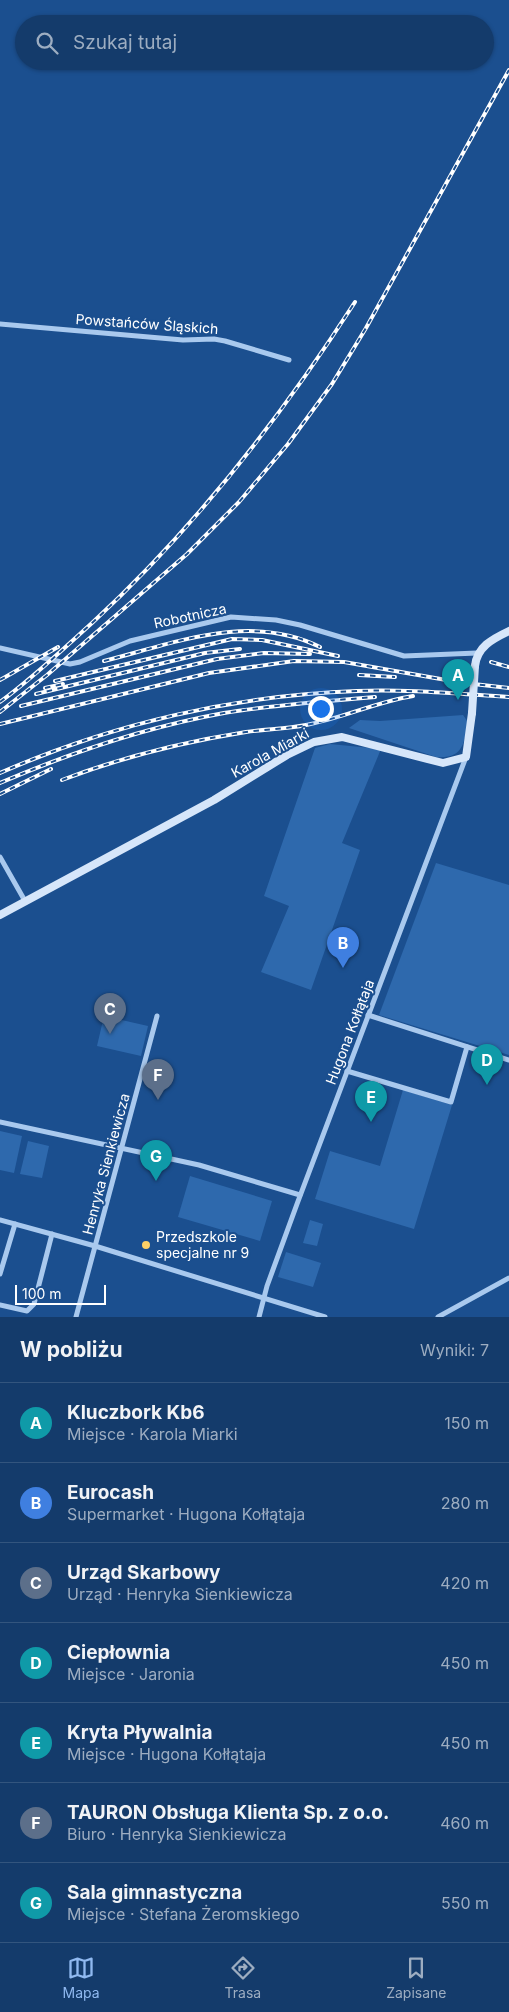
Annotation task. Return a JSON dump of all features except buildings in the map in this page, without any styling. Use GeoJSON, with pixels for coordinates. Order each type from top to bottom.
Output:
{"type":"FeatureCollection","features":[{"type":"Feature","properties":{"kind":"street","name":"Powstańców Śląskich"},"geometry":{"type":"LineString","coordinates":[[0,324],[183,340],[214,339],[243,345],[289,360]]}},
{"type":"Feature","properties":{"kind":"street","name":"Robotnicza"},"geometry":{"type":"LineString","coordinates":[[0,648],[70,664],[80,662],[130,640],[231,617],[253,617],[300,625],[404,656],[477,654]]}},
{"type":"Feature","properties":{"kind":"street"},"geometry":{"type":"LineString","coordinates":[[466,757],[477,654],[485,645],[509,631]]}},
{"type":"Feature","properties":{"kind":"street","name":"Karola Miarki"},"geometry":{"type":"LineString","coordinates":[[0,915],[214,800],[287,755],[314,742],[335,737],[356,739],[443,763],[466,757]]}},
{"type":"Feature","properties":{"kind":"street","name":"Hugona Kołłątaja"},"geometry":{"type":"LineString","coordinates":[[259,1317],[263,1298],[300,1195],[466,757]]}},
{"type":"Feature","properties":{"kind":"street"},"geometry":{"type":"LineString","coordinates":[[0,857],[25,902]]}},
{"type":"Feature","properties":{"kind":"street"},"geometry":{"type":"LineString","coordinates":[[368,1015],[509,1060]]}},
{"type":"Feature","properties":{"kind":"street","name":"Henryka Sienkiewicza"},"geometry":{"type":"LineString","coordinates":[[76,1317],[157,1016]]}},
{"type":"Feature","properties":{"kind":"street"},"geometry":{"type":"LineString","coordinates":[[347,1070],[451,1102],[467,1047]]}},
{"type":"Feature","properties":{"kind":"street"},"geometry":{"type":"LineString","coordinates":[[0,1122],[200,1165],[300,1195]]}},
{"type":"Feature","properties":{"kind":"street"},"geometry":{"type":"LineString","coordinates":[[0,1220],[96,1246],[325,1317]]}},
{"type":"Feature","properties":{"kind":"street"},"geometry":{"type":"LineString","coordinates":[[0,1274],[15,1224]]}},
{"type":"Feature","properties":{"kind":"street"},"geometry":{"type":"LineString","coordinates":[[0,1305],[27,1311],[34,1304],[52,1234]]}},
{"type":"Feature","properties":{"kind":"street"},"geometry":{"type":"LineString","coordinates":[[438,1316],[509,1278]]}},
{"type":"Feature","properties":{"kind":"shaded area"},"geometry":{"type":"Polygon","coordinates":[[[463,715],[468,722],[461,749],[457,753],[445,757],[436,757],[349,728],[360,720],[380,721],[463,715]]]}},
{"type":"Feature","properties":{"kind":"shaded area"},"geometry":{"type":"Polygon","coordinates":[[[330,744],[381,749],[342,843],[360,850],[311,990],[261,972],[289,906],[264,896],[315,748],[330,744]]]}},
{"type":"Feature","properties":{"kind":"shaded area"},"geometry":{"type":"Polygon","coordinates":[[[436,863],[509,885],[509,1055],[379,1015],[436,863]]]}},
{"type":"Feature","properties":{"kind":"shaded area"},"geometry":{"type":"Polygon","coordinates":[[[104,1016],[148,1026],[141,1056],[97,1046],[104,1016]]]}},
{"type":"Feature","properties":{"kind":"shaded area"},"geometry":{"type":"Polygon","coordinates":[[[403,1090],[452,1105],[414,1229],[315,1199],[330,1151],[380,1166],[403,1090]]]}},
{"type":"Feature","properties":{"kind":"shaded area"},"geometry":{"type":"Polygon","coordinates":[[[0,1131],[22,1136],[14,1173],[0,1170],[0,1131]]]}},
{"type":"Feature","properties":{"kind":"shaded area"},"geometry":{"type":"Polygon","coordinates":[[[28,1141],[49,1146],[42,1178],[20,1174],[28,1141]]]}},
{"type":"Feature","properties":{"kind":"shaded area"},"geometry":{"type":"Polygon","coordinates":[[[190,1176],[272,1201],[260,1241],[178,1217],[190,1176]]]}},
{"type":"Feature","properties":{"kind":"shaded area"},"geometry":{"type":"Polygon","coordinates":[[[310,1220],[323,1224],[317,1246],[303,1243],[310,1220]]]}},
{"type":"Feature","properties":{"kind":"shaded area"},"geometry":{"type":"Polygon","coordinates":[[[286,1252],[321,1263],[313,1287],[278,1277],[286,1252]]]}},
{"type":"Feature","properties":{"kind":"railway"},"geometry":{"type":"LineString","coordinates":[[0,712],[47,675],[187,554],[239,502],[288,444],[332,384],[366,328],[509,70]]}},
{"type":"Feature","properties":{"kind":"railway"},"geometry":{"type":"LineString","coordinates":[[0,702],[36,674],[130,587],[200,511],[266,430],[355,302]]}},
{"type":"Feature","properties":{"kind":"railway"},"geometry":{"type":"LineString","coordinates":[[104,661],[185,639],[240,631],[267,632],[294,637],[320,647]]}},
{"type":"Feature","properties":{"kind":"railway"},"geometry":{"type":"LineString","coordinates":[[55,681],[232,639],[262,640],[338,656]]}},
{"type":"Feature","properties":{"kind":"railway"},"geometry":{"type":"LineString","coordinates":[[0,680],[58,647]]}},
{"type":"Feature","properties":{"kind":"railway"},"geometry":{"type":"LineString","coordinates":[[36,694],[205,653],[240,649]]}},
{"type":"Feature","properties":{"kind":"railway"},"geometry":{"type":"LineString","coordinates":[[21,706],[217,659],[264,653],[310,654]]}},
{"type":"Feature","properties":{"kind":"railway"},"geometry":{"type":"LineString","coordinates":[[0,724],[209,673],[294,661],[344,662],[452,681]]}},
{"type":"Feature","properties":{"kind":"railway"},"geometry":{"type":"LineString","coordinates":[[491,662],[509,667]]}},
{"type":"Feature","properties":{"kind":"railway"},"geometry":{"type":"LineString","coordinates":[[359,675],[395,677]]}},
{"type":"Feature","properties":{"kind":"railway"},"geometry":{"type":"LineString","coordinates":[[447,681],[509,688]]}},
{"type":"Feature","properties":{"kind":"railway"},"geometry":{"type":"LineString","coordinates":[[45,688],[63,684]]}},
{"type":"Feature","properties":{"kind":"railway"},"geometry":{"type":"LineString","coordinates":[[0,773],[86,740],[130,727],[175,715],[266,699],[357,691],[433,692],[509,697]]}},
{"type":"Feature","properties":{"kind":"railway"},"geometry":{"type":"LineString","coordinates":[[62,780],[130,757],[199,740],[306,725],[413,696]]}},
{"type":"Feature","properties":{"kind":"railway"},"geometry":{"type":"LineString","coordinates":[[0,783],[82,751],[167,725],[224,713],[375,697]]}},
{"type":"Feature","properties":{"kind":"railway"},"geometry":{"type":"LineString","coordinates":[[0,794],[51,769]]}},
{"type":"Feature","properties":{"kind":"place","name":"Kluczbork Kb6"},"geometry":{"type":"Point","coordinates":[458,700]}},
{"type":"Feature","properties":{"kind":"place","name":"Eurocash"},"geometry":{"type":"Point","coordinates":[343,968]}},
{"type":"Feature","properties":{"kind":"place","name":"Urząd Skarbowy"},"geometry":{"type":"Point","coordinates":[110,1034]}},
{"type":"Feature","properties":{"kind":"place","name":"Ciepłownia"},"geometry":{"type":"Point","coordinates":[487,1085]}},
{"type":"Feature","properties":{"kind":"place","name":"TAURON Obsługa Klienta Sp. z o.o."},"geometry":{"type":"Point","coordinates":[158,1100]}},
{"type":"Feature","properties":{"kind":"place","name":"Kryta Pływalnia"},"geometry":{"type":"Point","coordinates":[371,1122]}},
{"type":"Feature","properties":{"kind":"place","name":"Sala gimnastyczna"},"geometry":{"type":"Point","coordinates":[156,1181]}},
{"type":"Feature","properties":{"kind":"place","name":"Przedszkole specjalne nr 9"},"geometry":{"type":"Point","coordinates":[146,1245]}}]}
